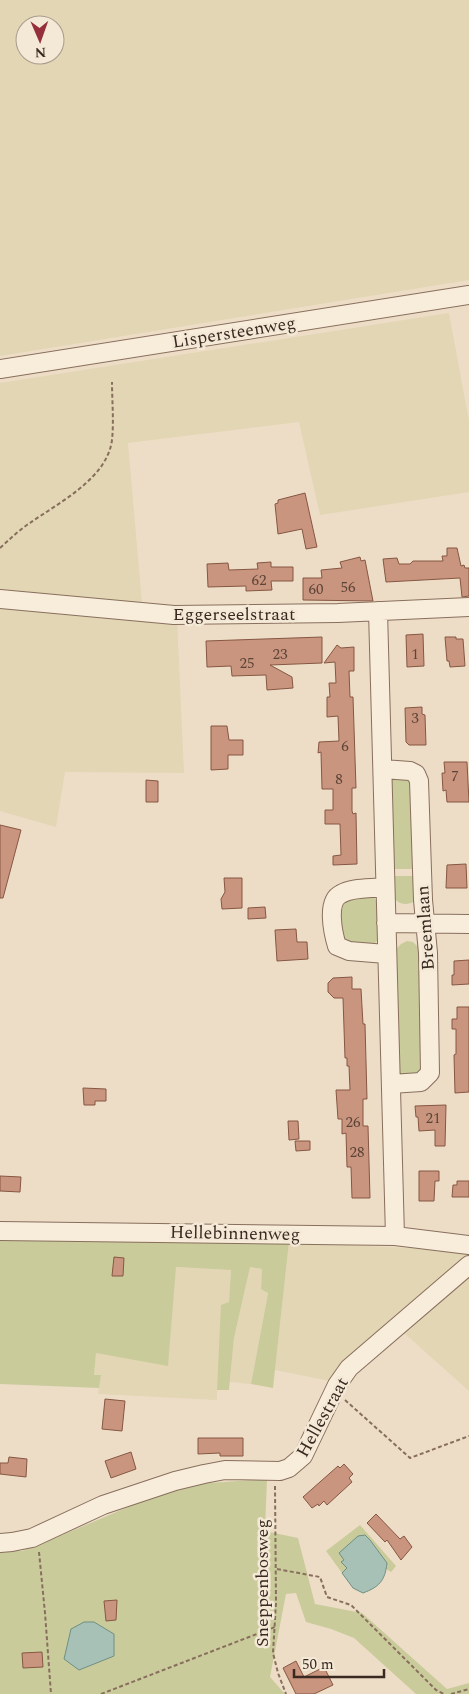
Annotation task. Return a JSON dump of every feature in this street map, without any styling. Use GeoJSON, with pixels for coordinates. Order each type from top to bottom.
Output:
{"type":"FeatureCollection","features":[{"type":"Feature","properties":{"kind":"street","name":"Lispersteenweg"},"geometry":{"type":"LineString","coordinates":[[0,370],[469,295]]}},
{"type":"Feature","properties":{"kind":"street","name":"Eggerseelstraat"},"geometry":{"type":"LineString","coordinates":[[0,599],[174,615],[319,614],[469,606]]}},
{"type":"Feature","properties":{"kind":"street"},"geometry":{"type":"LineString","coordinates":[[378,611],[395,1236]]}},
{"type":"Feature","properties":{"kind":"street","name":"Breemlaan"},"geometry":{"type":"LineString","coordinates":[[383,769],[410,771],[416,774],[419,782],[422,900],[428,953],[430,1073],[421,1082],[391,1084]]}},
{"type":"Feature","properties":{"kind":"street"},"geometry":{"type":"LineString","coordinates":[[385,888],[352,890],[340,894],[334,900],[332,907],[333,934],[337,946],[349,951],[386,954]]}},
{"type":"Feature","properties":{"kind":"street"},"geometry":{"type":"LineString","coordinates":[[386,923],[469,924]]}},
{"type":"Feature","properties":{"kind":"street","name":"Hellebinnenweg"},"geometry":{"type":"LineString","coordinates":[[0,1231],[395,1236],[469,1245]]}},
{"type":"Feature","properties":{"kind":"street","name":"Hellestraat"},"geometry":{"type":"LineString","coordinates":[[0,1543],[24,1540],[103,1506],[175,1481],[225,1470],[274,1471],[289,1468],[304,1456],[334,1390],[349,1368],[469,1265]]}},
{"type":"Feature","properties":{"kind":"path"},"geometry":{"type":"LineString","coordinates":[[0,548],[29,524],[64,501],[89,481],[105,460],[112,441],[112,382]]}},
{"type":"Feature","properties":{"kind":"path"},"geometry":{"type":"LineString","coordinates":[[334,1390],[410,1458],[469,1436]]}},
{"type":"Feature","properties":{"kind":"path","name":"Sneppenbosweg"},"geometry":{"type":"LineString","coordinates":[[274,1471],[276,1569],[274,1653],[278,1673],[286,1694]]}},
{"type":"Feature","properties":{"kind":"path"},"geometry":{"type":"LineString","coordinates":[[38,1535],[51,1694]]}},
{"type":"Feature","properties":{"kind":"path"},"geometry":{"type":"LineString","coordinates":[[276,1569],[320,1577],[327,1597],[351,1605],[436,1690],[444,1694]]}},
{"type":"Feature","properties":{"kind":"path"},"geometry":{"type":"LineString","coordinates":[[102,1694],[275,1627]]}},
{"type":"Feature","properties":{"kind":"path"},"geometry":{"type":"LineString","coordinates":[[451,1694],[469,1688]]}},
{"type":"Feature","properties":{"kind":"shaded area"},"geometry":{"type":"Polygon","coordinates":[[[0,0],[469,0],[469,280],[0,356],[0,0]]]}},
{"type":"Feature","properties":{"kind":"shaded area"},"geometry":{"type":"Polygon","coordinates":[[[449,313],[469,421],[469,492],[320,515],[299,422],[128,443],[142,603],[0,589],[0,383],[449,313]]]}},
{"type":"Feature","properties":{"kind":"shaded area"},"geometry":{"type":"Polygon","coordinates":[[[0,605],[177,619],[184,773],[65,772],[56,827],[0,811],[0,605]]]}},
{"type":"Feature","properties":{"kind":"shaded area"},"geometry":{"type":"Polygon","coordinates":[[[289,1242],[465,1251],[465,1260],[330,1381],[275,1370],[289,1242]]]}},
{"type":"Feature","properties":{"kind":"shaded area"},"geometry":{"type":"Polygon","coordinates":[[[175,1267],[231,1270],[217,1400],[98,1394],[101,1375],[94,1375],[96,1353],[175,1267]]]}},
{"type":"Feature","properties":{"kind":"shaded area"},"geometry":{"type":"Polygon","coordinates":[[[250,1267],[262,1269],[261,1289],[268,1292],[251,1384],[230,1382],[234,1338],[250,1267]]]}},
{"type":"Feature","properties":{"kind":"shaded area"},"geometry":{"type":"Polygon","coordinates":[[[469,1277],[469,1391],[404,1333],[469,1277]]]}},
{"type":"Feature","properties":{"kind":"shaded area"},"geometry":{"type":"Polygon","coordinates":[[[365,1535],[387,1563],[383,1579],[377,1586],[363,1593],[353,1588],[342,1573],[347,1568],[341,1562],[344,1560],[339,1553],[358,1536],[365,1535]]]}},
{"type":"Feature","properties":{"kind":"shaded area"},"geometry":{"type":"Polygon","coordinates":[[[84,1622],[94,1622],[114,1634],[114,1656],[79,1670],[64,1659],[71,1629],[84,1622]]]}},
{"type":"Feature","properties":{"kind":"green space"},"geometry":{"type":"Polygon","coordinates":[[[394,777],[406,778],[411,783],[414,869],[392,869],[389,782],[394,777]]]}},
{"type":"Feature","properties":{"kind":"green space"},"geometry":{"type":"Polygon","coordinates":[[[391,876],[415,876],[415,901],[405,904],[398,902],[393,897],[391,876]]]}},
{"type":"Feature","properties":{"kind":"green space"},"geometry":{"type":"Polygon","coordinates":[[[373,896],[380,906],[380,938],[371,947],[347,943],[339,934],[340,905],[348,897],[373,896]]]}},
{"type":"Feature","properties":{"kind":"green space"},"geometry":{"type":"Polygon","coordinates":[[[407,941],[413,942],[421,950],[425,1063],[420,1073],[404,1076],[400,1074],[398,1069],[395,950],[407,941]]]}},
{"type":"Feature","properties":{"kind":"green space"},"geometry":{"type":"Polygon","coordinates":[[[0,1237],[289,1242],[273,1388],[251,1384],[268,1293],[261,1289],[262,1269],[250,1267],[234,1338],[229,1390],[217,1390],[221,1305],[229,1302],[231,1270],[176,1267],[168,1366],[96,1353],[94,1375],[101,1375],[99,1388],[0,1384],[0,1237]]]}},
{"type":"Feature","properties":{"kind":"green space"},"geometry":{"type":"Polygon","coordinates":[[[267,1479],[265,1531],[298,1538],[315,1604],[362,1613],[447,1689],[469,1683],[469,1694],[416,1694],[354,1638],[306,1622],[296,1593],[286,1594],[270,1677],[285,1694],[0,1694],[0,1550],[22,1551],[180,1485],[267,1479]]]}},
{"type":"Feature","properties":{"kind":"green space"},"geometry":{"type":"Polygon","coordinates":[[[360,1525],[396,1566],[391,1572],[386,1569],[387,1563],[365,1535],[342,1562],[347,1568],[342,1573],[326,1551],[360,1525]]]}},
{"type":"Feature","properties":{"kind":"building"},"geometry":{"type":"Polygon","coordinates":[[[305,493],[317,547],[306,549],[302,529],[278,534],[275,504],[278,503],[278,500],[305,493]]]}},
{"type":"Feature","properties":{"kind":"building"},"geometry":{"type":"Polygon","coordinates":[[[447,548],[457,548],[461,566],[464,565],[465,568],[469,568],[469,596],[462,597],[460,578],[386,582],[383,559],[397,558],[399,564],[410,564],[413,561],[443,561],[442,556],[447,556],[447,548]]]}},
{"type":"Feature","properties":{"kind":"building"},"geometry":{"type":"Polygon","coordinates":[[[360,557],[361,561],[365,560],[373,601],[303,600],[303,578],[322,578],[321,570],[342,568],[340,562],[360,557]]]}},
{"type":"Feature","properties":{"kind":"building"},"geometry":{"type":"Polygon","coordinates":[[[271,562],[271,567],[293,567],[293,581],[271,581],[272,590],[246,591],[246,586],[208,587],[207,564],[228,563],[229,570],[258,569],[257,563],[271,562]]]}},
{"type":"Feature","properties":{"kind":"building"},"geometry":{"type":"Polygon","coordinates":[[[423,634],[424,666],[407,667],[406,635],[423,634]]]}},
{"type":"Feature","properties":{"kind":"building"},"geometry":{"type":"Polygon","coordinates":[[[322,637],[322,663],[270,665],[292,677],[293,688],[267,690],[266,675],[232,676],[231,666],[207,667],[206,641],[322,637]]]}},
{"type":"Feature","properties":{"kind":"building"},"geometry":{"type":"Polygon","coordinates":[[[445,637],[463,639],[465,666],[450,667],[449,661],[447,661],[445,637]]]}},
{"type":"Feature","properties":{"kind":"building"},"geometry":{"type":"Polygon","coordinates":[[[337,645],[341,648],[354,647],[354,671],[349,671],[350,697],[353,697],[356,788],[352,788],[352,811],[353,814],[356,813],[357,864],[333,865],[333,856],[341,855],[340,824],[325,824],[325,810],[333,810],[333,789],[322,789],[321,752],[318,753],[319,742],[339,741],[338,716],[327,717],[327,697],[330,697],[329,683],[336,683],[335,662],[324,663],[337,645]]]}},
{"type":"Feature","properties":{"kind":"building"},"geometry":{"type":"Polygon","coordinates":[[[422,707],[422,714],[425,715],[426,745],[409,745],[406,742],[405,708],[422,707]]]}},
{"type":"Feature","properties":{"kind":"building"},"geometry":{"type":"Polygon","coordinates":[[[211,726],[227,726],[229,740],[243,740],[243,755],[228,755],[228,769],[211,770],[211,726]]]}},
{"type":"Feature","properties":{"kind":"building"},"geometry":{"type":"Polygon","coordinates":[[[444,762],[467,762],[469,802],[447,802],[446,790],[443,791],[442,773],[445,773],[444,762]]]}},
{"type":"Feature","properties":{"kind":"building"},"geometry":{"type":"Polygon","coordinates":[[[146,780],[158,781],[158,802],[146,802],[146,780]]]}},
{"type":"Feature","properties":{"kind":"building"},"geometry":{"type":"Polygon","coordinates":[[[0,825],[21,830],[3,898],[0,898],[0,825]]]}},
{"type":"Feature","properties":{"kind":"building"},"geometry":{"type":"Polygon","coordinates":[[[466,864],[467,888],[446,888],[447,865],[466,864]]]}},
{"type":"Feature","properties":{"kind":"building"},"geometry":{"type":"Polygon","coordinates":[[[224,878],[242,878],[242,908],[222,909],[221,899],[225,892],[224,878]]]}},
{"type":"Feature","properties":{"kind":"building"},"geometry":{"type":"Polygon","coordinates":[[[265,907],[266,918],[248,919],[248,908],[265,907]]]}},
{"type":"Feature","properties":{"kind":"building"},"geometry":{"type":"Polygon","coordinates":[[[296,929],[297,942],[307,942],[308,959],[277,961],[275,930],[296,929]]]}},
{"type":"Feature","properties":{"kind":"building"},"geometry":{"type":"Polygon","coordinates":[[[469,960],[469,984],[452,985],[454,961],[469,960]]]}},
{"type":"Feature","properties":{"kind":"building"},"geometry":{"type":"Polygon","coordinates":[[[352,977],[352,989],[361,989],[363,1024],[365,1024],[367,1099],[363,1099],[363,1126],[368,1126],[370,1198],[352,1198],[351,1167],[347,1167],[346,1133],[342,1134],[342,1119],[338,1119],[336,1090],[350,1090],[349,1066],[347,1066],[347,1058],[345,1058],[343,998],[334,998],[328,992],[328,983],[333,978],[352,977]]]}},
{"type":"Feature","properties":{"kind":"building"},"geometry":{"type":"Polygon","coordinates":[[[457,1007],[469,1007],[469,1092],[455,1093],[454,1055],[456,1054],[456,1029],[452,1029],[452,1019],[457,1019],[457,1007]]]}},
{"type":"Feature","properties":{"kind":"building"},"geometry":{"type":"Polygon","coordinates":[[[83,1088],[106,1089],[106,1101],[95,1101],[95,1105],[84,1105],[83,1088]]]}},
{"type":"Feature","properties":{"kind":"building"},"geometry":{"type":"Polygon","coordinates":[[[446,1105],[445,1146],[435,1146],[435,1130],[419,1131],[415,1106],[446,1105]]]}},
{"type":"Feature","properties":{"kind":"building"},"geometry":{"type":"Polygon","coordinates":[[[288,1121],[298,1121],[299,1139],[289,1140],[288,1121]]]}},
{"type":"Feature","properties":{"kind":"building"},"geometry":{"type":"Polygon","coordinates":[[[295,1141],[310,1141],[310,1150],[296,1151],[295,1141]]]}},
{"type":"Feature","properties":{"kind":"building"},"geometry":{"type":"Polygon","coordinates":[[[419,1171],[439,1171],[439,1181],[435,1181],[434,1201],[419,1201],[419,1171]]]}},
{"type":"Feature","properties":{"kind":"building"},"geometry":{"type":"Polygon","coordinates":[[[0,1176],[21,1177],[20,1192],[0,1191],[0,1176]]]}},
{"type":"Feature","properties":{"kind":"building"},"geometry":{"type":"Polygon","coordinates":[[[457,1181],[469,1181],[469,1197],[452,1197],[453,1185],[457,1185],[457,1181]]]}},
{"type":"Feature","properties":{"kind":"building"},"geometry":{"type":"Polygon","coordinates":[[[114,1257],[124,1258],[123,1276],[112,1276],[114,1257]]]}},
{"type":"Feature","properties":{"kind":"building"},"geometry":{"type":"Polygon","coordinates":[[[105,1399],[125,1401],[122,1431],[102,1429],[105,1399]]]}},
{"type":"Feature","properties":{"kind":"building"},"geometry":{"type":"Polygon","coordinates":[[[198,1438],[243,1438],[243,1456],[220,1456],[220,1453],[198,1454],[198,1438]]]}},
{"type":"Feature","properties":{"kind":"building"},"geometry":{"type":"Polygon","coordinates":[[[131,1452],[136,1469],[111,1478],[105,1461],[131,1452]]]}},
{"type":"Feature","properties":{"kind":"building"},"geometry":{"type":"Polygon","coordinates":[[[9,1457],[27,1459],[26,1477],[0,1474],[0,1463],[8,1463],[9,1457]]]}},
{"type":"Feature","properties":{"kind":"building"},"geometry":{"type":"Polygon","coordinates":[[[344,1464],[353,1474],[349,1478],[352,1482],[327,1505],[324,1501],[319,1506],[318,1504],[312,1508],[303,1497],[338,1466],[340,1468],[344,1464]]]}},
{"type":"Feature","properties":{"kind":"building"},"geometry":{"type":"Polygon","coordinates":[[[376,1514],[400,1539],[404,1536],[412,1547],[401,1560],[387,1540],[385,1542],[367,1523],[376,1514]]]}},
{"type":"Feature","properties":{"kind":"building"},"geometry":{"type":"Polygon","coordinates":[[[117,1600],[116,1620],[106,1621],[104,1601],[117,1600]]]}},
{"type":"Feature","properties":{"kind":"building"},"geometry":{"type":"Polygon","coordinates":[[[42,1652],[43,1667],[23,1668],[22,1653],[42,1652]]]}},
{"type":"Feature","properties":{"kind":"building"},"geometry":{"type":"Polygon","coordinates":[[[296,1661],[304,1677],[324,1667],[333,1685],[314,1694],[296,1694],[283,1668],[296,1661]]]}}]}
